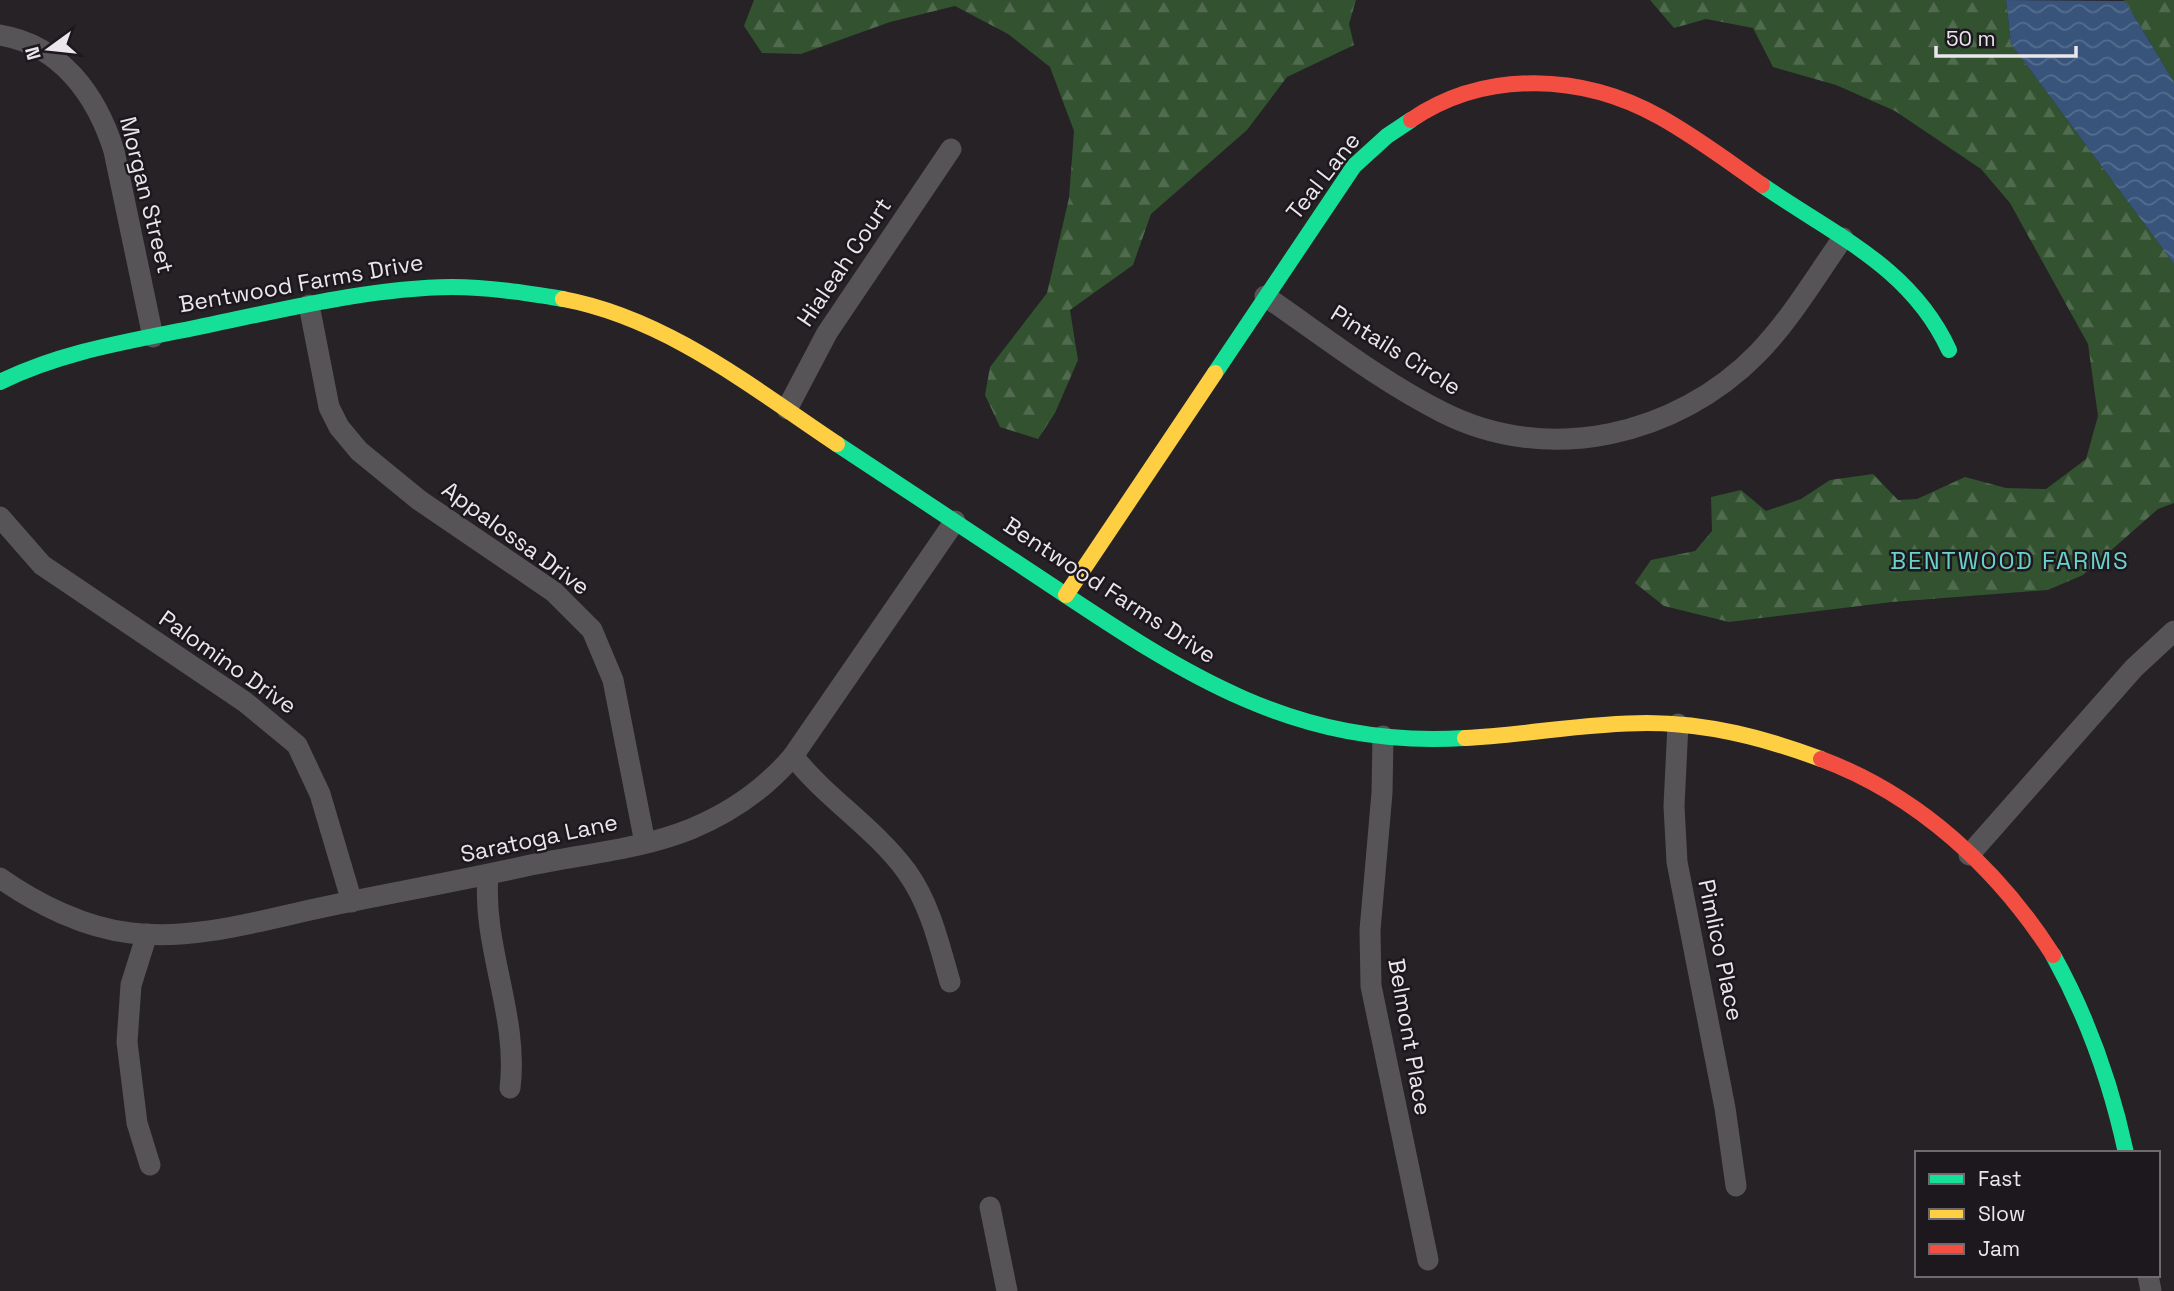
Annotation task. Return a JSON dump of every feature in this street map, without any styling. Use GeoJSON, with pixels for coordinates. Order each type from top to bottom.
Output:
{"type":"FeatureCollection","features":[{"type":"Feature","properties":{"kind":"street","name":"Morgan Street"},"geometry":{"type":"LineString","coordinates":[[0,35],[30,45],[73,74],[90,95],[104,121],[114,151],[153,337]]}},
{"type":"Feature","properties":{"kind":"street","name":"Teal Lane"},"geometry":{"type":"LineString","coordinates":[[1066,595],[1341,183],[1377,143],[1418,112],[1446,99],[1497,85],[1553,82],[1580,86],[1630,102],[1678,127],[1743,175],[1843,238],[1922,299],[1942,331],[1949,350]]}},
{"type":"Feature","properties":{"kind":"street","name":"Hialeah Court"},"geometry":{"type":"LineString","coordinates":[[787,409],[827,332],[951,149]]}},
{"type":"Feature","properties":{"kind":"street","name":"Pintails Circle"},"geometry":{"type":"LineString","coordinates":[[1265,296],[1453,418],[1488,430],[1533,439],[1595,437],[1647,425],[1671,415],[1702,398],[1739,371],[1776,331],[1843,238]]}},
{"type":"Feature","properties":{"kind":"street","name":"Bentwood Farms Drive"},"geometry":{"type":"LineString","coordinates":[[0,382],[61,358],[153,337],[309,305],[424,286],[491,286],[546,294],[625,317],[660,331],[699,352],[1160,658],[1210,686],[1298,720],[1383,736],[1451,739],[1590,724],[1678,724],[1729,731],[1783,744],[1835,764],[1912,808],[1969,855],[2011,897],[2059,965],[2084,1016],[2104,1067],[2125,1151]]}},
{"type":"Feature","properties":{"kind":"street","name":"Appalossa Drive"},"geometry":{"type":"LineString","coordinates":[[309,305],[329,407],[339,427],[359,451],[419,500],[554,592],[592,630],[614,680],[645,843]]}},
{"type":"Feature","properties":{"kind":"street","name":"Palomino Drive"},"geometry":{"type":"LineString","coordinates":[[0,517],[42,565],[245,702],[298,745],[320,794],[352,902]]}},
{"type":"Feature","properties":{"kind":"street","name":"Saratoga Lane"},"geometry":{"type":"LineString","coordinates":[[0,878],[77,919],[116,930],[147,934],[182,933],[234,926],[488,875],[645,843],[690,830],[739,805],[761,790],[793,756],[955,521]]}},
{"type":"Feature","properties":{"kind":"street"},"geometry":{"type":"LineString","coordinates":[[1969,855],[2134,668],[2174,631]]}},
{"type":"Feature","properties":{"kind":"street","name":"Pimlico Place"},"geometry":{"type":"LineString","coordinates":[[1678,724],[1674,806],[1677,862],[1726,1108],[1736,1186]]}},
{"type":"Feature","properties":{"kind":"street","name":"Belmont Place"},"geometry":{"type":"LineString","coordinates":[[1383,736],[1379,848],[1369,944],[1371,986],[1428,1260]]}},
{"type":"Feature","properties":{"kind":"street"},"geometry":{"type":"LineString","coordinates":[[793,756],[810,778],[887,849],[906,871],[930,915],[950,982]]}},
{"type":"Feature","properties":{"kind":"street"},"geometry":{"type":"LineString","coordinates":[[488,875],[486,900],[489,936],[511,1033],[510,1088]]}},
{"type":"Feature","properties":{"kind":"street"},"geometry":{"type":"LineString","coordinates":[[147,934],[131,985],[127,1042],[137,1123],[150,1165]]}},
{"type":"Feature","properties":{"kind":"street"},"geometry":{"type":"LineString","coordinates":[[990,1207],[1007,1291]]}},
{"type":"Feature","properties":{"kind":"green space"},"geometry":{"type":"Polygon","coordinates":[[[754,0],[1356,0],[1349,24],[1354,45],[1287,77],[1247,130],[1151,214],[1133,265],[1070,310],[1078,360],[1055,413],[1038,439],[1000,427],[985,395],[990,367],[1047,293],[1069,198],[1074,131],[1050,67],[1008,34],[955,6],[890,22],[801,54],[762,53],[744,26],[754,0]]]}},
{"type":"Feature","properties":{"kind":"green space"},"geometry":{"type":"Polygon","coordinates":[[[1650,0],[2006,0],[2011,44],[2174,264],[2174,503],[2158,509],[2083,575],[2048,590],[1892,602],[1729,622],[1664,606],[1635,583],[1651,560],[1695,551],[1712,531],[1711,497],[1741,490],[1766,511],[1801,499],[1830,480],[1873,474],[1898,500],[1917,499],[1965,477],[2006,488],[2046,489],[2086,459],[2098,416],[2088,344],[2010,203],[1981,169],[1895,111],[1836,85],[1773,67],[1753,28],[1706,19],[1674,28],[1650,0]]]}},
{"type":"Feature","properties":{"kind":"green space"},"geometry":{"type":"Polygon","coordinates":[[[2123,0],[2174,0],[2174,82],[2125,1],[2123,0]]]}},
{"type":"Feature","properties":{"kind":"water"},"geometry":{"type":"Polygon","coordinates":[[[2006,0],[2125,1],[2174,82],[2174,264],[2011,44],[2006,0]]]}},
{"type":"Feature","properties":{"kind":"traffic: fast"},"geometry":{"type":"LineString","coordinates":[[1215,373],[1354,166],[1387,136],[1411,120]]}},
{"type":"Feature","properties":{"kind":"traffic: fast"},"geometry":{"type":"LineString","coordinates":[[1762,185],[1843,237],[1892,275],[1914,296],[1933,321],[1949,350]]}},
{"type":"Feature","properties":{"kind":"traffic: fast"},"geometry":{"type":"LineString","coordinates":[[0,382],[48,362],[98,348],[293,307],[388,291],[452,287],[494,289],[563,299]]}},
{"type":"Feature","properties":{"kind":"traffic: fast"},"geometry":{"type":"LineString","coordinates":[[837,444],[1144,646],[1242,698],[1293,717],[1346,731],[1403,738],[1465,738]]}},
{"type":"Feature","properties":{"kind":"traffic: fast"},"geometry":{"type":"LineString","coordinates":[[2053,955],[2097,1051],[2126,1151]]}},
{"type":"Feature","properties":{"kind":"traffic: slow"},"geometry":{"type":"LineString","coordinates":[[563,299],[601,308],[673,338],[741,379],[837,444]]}},
{"type":"Feature","properties":{"kind":"traffic: slow"},"geometry":{"type":"LineString","coordinates":[[1066,595],[1215,373]]}},
{"type":"Feature","properties":{"kind":"traffic: slow"},"geometry":{"type":"LineString","coordinates":[[1465,738],[1601,725],[1670,724],[1736,733],[1821,759]]}},
{"type":"Feature","properties":{"kind":"traffic: jam"},"geometry":{"type":"LineString","coordinates":[[1411,120],[1440,103],[1502,85],[1535,83],[1567,86],[1599,92],[1660,117],[1762,185]]}},
{"type":"Feature","properties":{"kind":"traffic: jam"},"geometry":{"type":"LineString","coordinates":[[1821,759],[1857,774],[1890,793],[1953,838],[2007,893],[2053,955]]}},
{"type":"Feature","properties":{"kind":"district","name":"BENTWOOD FARMS"},"geometry":{"type":"Point","coordinates":[2010,560]}}]}
